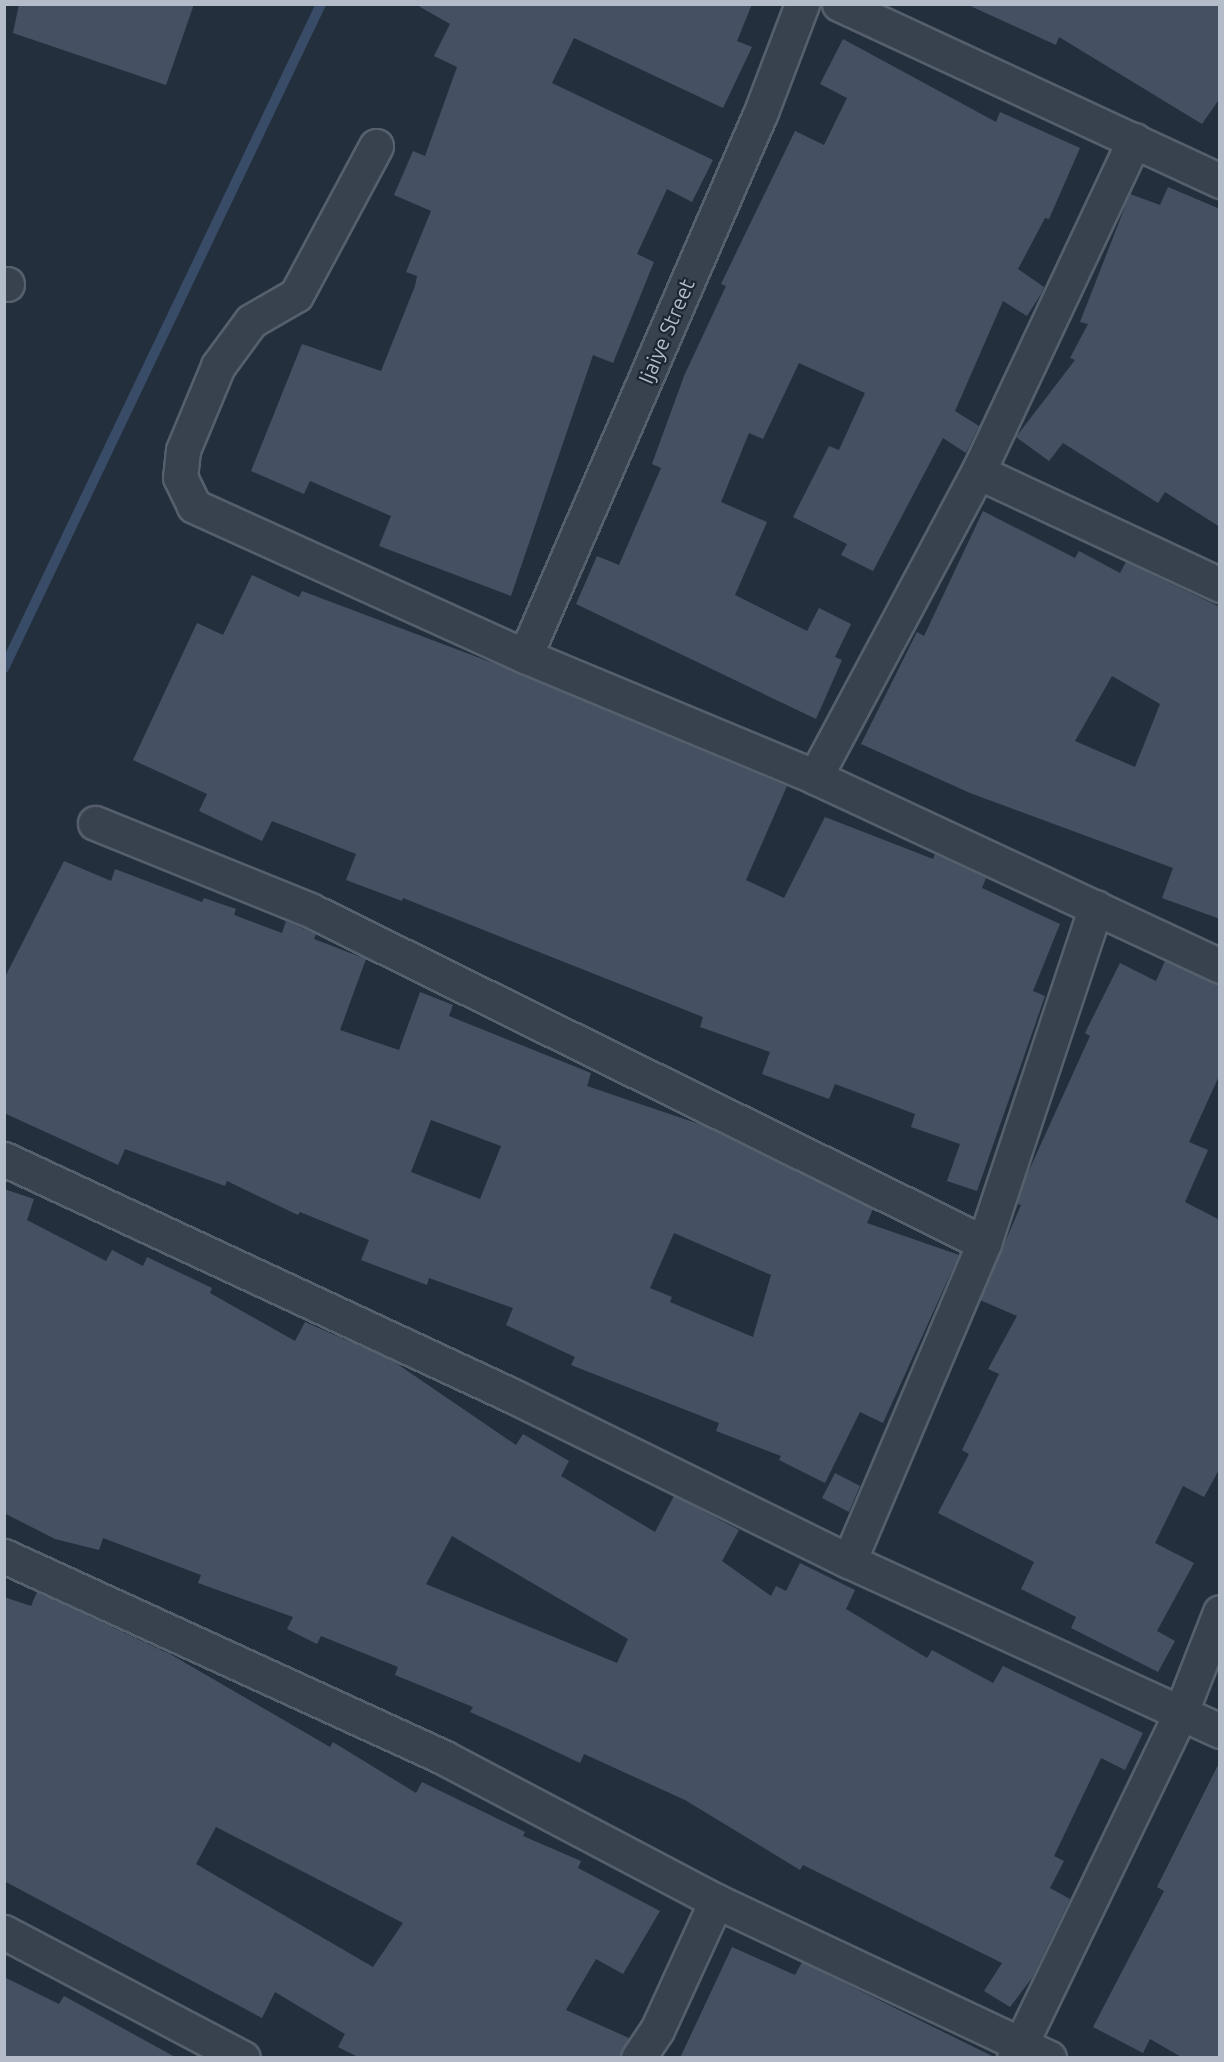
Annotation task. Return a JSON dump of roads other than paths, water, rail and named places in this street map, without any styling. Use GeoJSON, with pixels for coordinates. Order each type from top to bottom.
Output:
{"type":"FeatureCollection","features":[{"type":"Feature","properties":{"kind":"street","name":"Ijaiye Street"},"geometry":{"type":"LineString","coordinates":[[525,656],[761,112],[802,4]]}},
{"type":"Feature","properties":{"kind":"street"},"geometry":{"type":"LineString","coordinates":[[839,4],[1220,181]]}},
{"type":"Feature","properties":{"kind":"street"},"geometry":{"type":"LineString","coordinates":[[815,777],[978,472],[1134,140]]}},
{"type":"Feature","properties":{"kind":"street"},"geometry":{"type":"LineString","coordinates":[[376,146],[296,296],[251,321],[218,366],[183,450],[180,477],[194,506],[525,656],[815,777],[1220,966]]}},
{"type":"Feature","properties":{"kind":"street"},"geometry":{"type":"LineString","coordinates":[[978,472],[1220,585]]}},
{"type":"Feature","properties":{"kind":"street"},"geometry":{"type":"LineString","coordinates":[[95,823],[310,910],[984,1243]]}},
{"type":"Feature","properties":{"kind":"street"},"geometry":{"type":"LineString","coordinates":[[849,1561],[984,1243],[1096,907]]}},
{"type":"Feature","properties":{"kind":"street"},"geometry":{"type":"LineString","coordinates":[[4,1159],[513,1396],[849,1561],[1220,1731]]}},
{"type":"Feature","properties":{"kind":"street"},"geometry":{"type":"LineString","coordinates":[[4,1556],[443,1757],[716,1901],[1028,2053],[1181,1712],[1220,1612]]}},
{"type":"Feature","properties":{"kind":"street"},"geometry":{"type":"LineString","coordinates":[[638,2058],[657,2030],[716,1901]]}},
{"type":"Feature","properties":{"kind":"street"},"geometry":{"type":"LineString","coordinates":[[4,1932],[238,2056]]}},
{"type":"Feature","properties":{"kind":"waterway"},"geometry":{"type":"LineString","coordinates":[[4,668],[321,4]]}}]}
